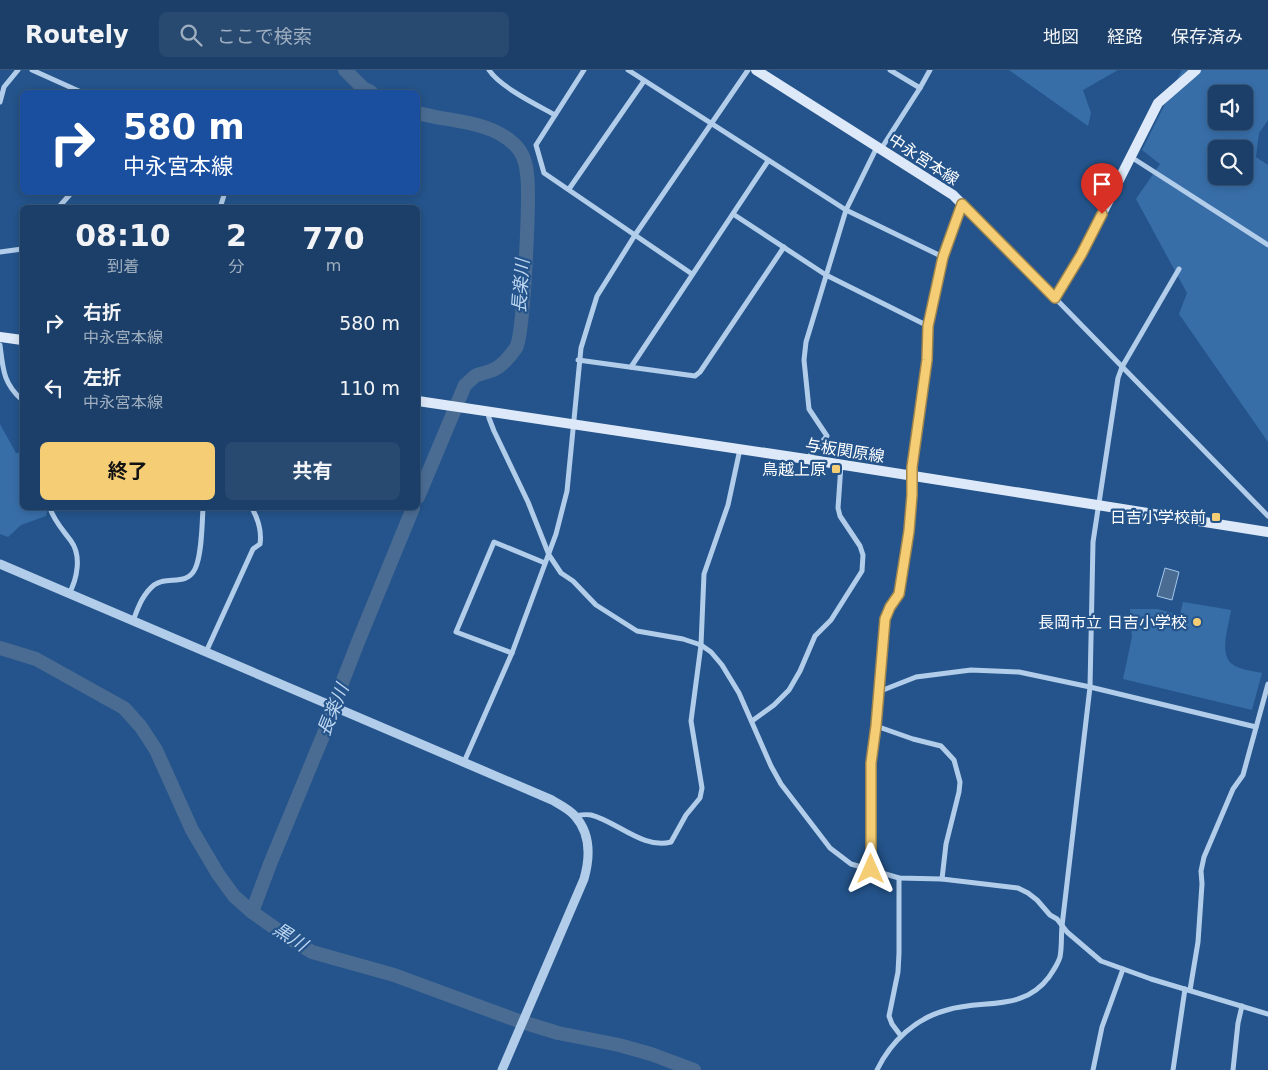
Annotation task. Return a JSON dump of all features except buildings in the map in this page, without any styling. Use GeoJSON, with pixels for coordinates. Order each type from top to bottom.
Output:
{"type":"FeatureCollection","features":[{"type":"Feature","properties":{"kind":"main road","name":"中永宮本線"},"geometry":{"type":"LineString","coordinates":[[756,70],[938,185],[962,204],[1055,298]]}},
{"type":"Feature","properties":{"kind":"main road"},"geometry":{"type":"LineString","coordinates":[[1055,298],[1081,255],[1158,103],[1196,70]]}},
{"type":"Feature","properties":{"kind":"main road"},"geometry":{"type":"LineString","coordinates":[[0,337],[20,340]]}},
{"type":"Feature","properties":{"kind":"main road","name":"与板関原線"},"geometry":{"type":"LineString","coordinates":[[420,401],[806,459],[1268,532]]}},
{"type":"Feature","properties":{"kind":"street"},"geometry":{"type":"LineString","coordinates":[[0,102],[4,87],[18,70]]}},
{"type":"Feature","properties":{"kind":"street"},"geometry":{"type":"LineString","coordinates":[[32,70],[77,90]]}},
{"type":"Feature","properties":{"kind":"street"},"geometry":{"type":"LineString","coordinates":[[489,70],[498,80],[555,115]]}},
{"type":"Feature","properties":{"kind":"street"},"geometry":{"type":"LineString","coordinates":[[584,70],[536,145],[544,173],[692,274]]}},
{"type":"Feature","properties":{"kind":"street"},"geometry":{"type":"LineString","coordinates":[[628,70],[846,210],[943,257]]}},
{"type":"Feature","properties":{"kind":"street"},"geometry":{"type":"LineString","coordinates":[[464,762],[512,653],[549,555],[567,491],[578,360],[585,331],[598,296],[635,235],[748,70]]}},
{"type":"Feature","properties":{"kind":"street"},"geometry":{"type":"LineString","coordinates":[[890,70],[920,88]]}},
{"type":"Feature","properties":{"kind":"street"},"geometry":{"type":"LineString","coordinates":[[806,459],[827,436],[809,409],[804,360],[806,342],[846,210],[879,148],[930,70]]}},
{"type":"Feature","properties":{"kind":"street"},"geometry":{"type":"LineString","coordinates":[[569,189],[644,81]]}},
{"type":"Feature","properties":{"kind":"street"},"geometry":{"type":"LineString","coordinates":[[1131,157],[1268,245]]}},
{"type":"Feature","properties":{"kind":"street"},"geometry":{"type":"LineString","coordinates":[[631,367],[768,161]]}},
{"type":"Feature","properties":{"kind":"street"},"geometry":{"type":"LineString","coordinates":[[61,205],[69,195]]}},
{"type":"Feature","properties":{"kind":"street"},"geometry":{"type":"LineString","coordinates":[[871,869],[871,763],[885,619],[890,607],[899,594],[908,540],[912,476],[927,360],[928,326],[943,257],[962,204]]}},
{"type":"Feature","properties":{"kind":"street"},"geometry":{"type":"LineString","coordinates":[[733,214],[826,275],[928,326]]}},
{"type":"Feature","properties":{"kind":"street"},"geometry":{"type":"LineString","coordinates":[[578,360],[695,376],[700,372],[784,247]]}},
{"type":"Feature","properties":{"kind":"street"},"geometry":{"type":"LineString","coordinates":[[0,252],[20,249]]}},
{"type":"Feature","properties":{"kind":"street"},"geometry":{"type":"LineString","coordinates":[[877,1070],[901,1036],[920,1021],[945,1010],[975,1005],[1009,1003],[1023,998],[1035,992],[1045,982],[1054,971],[1060,957],[1090,687],[1093,542],[1118,378],[1122,367],[1179,269]]}},
{"type":"Feature","properties":{"kind":"street"},"geometry":{"type":"LineString","coordinates":[[1055,298],[1268,516]]}},
{"type":"Feature","properties":{"kind":"street"},"geometry":{"type":"LineString","coordinates":[[0,345],[6,380],[13,392],[20,398]]}},
{"type":"Feature","properties":{"kind":"street"},"geometry":{"type":"LineString","coordinates":[[488,412],[491,425],[524,495],[549,555],[561,573],[573,581],[596,605],[637,631],[683,639],[701,645],[711,652],[722,665],[739,693],[771,766],[781,784],[830,848],[851,864],[899,878],[942,879],[1018,888],[1037,900],[1094,957],[1101,961],[1268,1014]]}},
{"type":"Feature","properties":{"kind":"street"},"geometry":{"type":"LineString","coordinates":[[575,816],[592,816],[659,844],[671,842],[686,815],[700,798],[702,788],[691,721],[701,645],[704,574],[728,505],[740,449]]}},
{"type":"Feature","properties":{"kind":"street"},"geometry":{"type":"LineString","coordinates":[[752,721],[774,705],[789,690],[800,671],[815,636],[831,620],[862,570],[863,555],[860,546],[840,516],[838,508],[841,465]]}},
{"type":"Feature","properties":{"kind":"street"},"geometry":{"type":"LineString","coordinates":[[51,510],[57,524],[73,543],[76,551],[77,569],[69,594]]}},
{"type":"Feature","properties":{"kind":"street"},"geometry":{"type":"LineString","coordinates":[[132,622],[142,597],[154,585],[165,579],[178,581],[194,570],[201,536],[203,510]]}},
{"type":"Feature","properties":{"kind":"street"},"geometry":{"type":"LineString","coordinates":[[206,652],[253,549],[260,544],[262,536],[253,510]]}},
{"type":"Feature","properties":{"kind":"street"},"geometry":{"type":"LineString","coordinates":[[512,653],[456,632],[494,542],[545,563]]}},
{"type":"Feature","properties":{"kind":"street"},"geometry":{"type":"LineString","coordinates":[[0,564],[552,800],[575,816],[588,842],[586,869],[574,904],[502,1070]]}},
{"type":"Feature","properties":{"kind":"street"},"geometry":{"type":"LineString","coordinates":[[878,692],[916,677],[971,670],[1019,672],[1256,727]]}},
{"type":"Feature","properties":{"kind":"street"},"geometry":{"type":"LineString","coordinates":[[1172,1070],[1198,942],[1202,884],[1201,871],[1204,857],[1233,789],[1243,775],[1268,684]]}},
{"type":"Feature","properties":{"kind":"street"},"geometry":{"type":"LineString","coordinates":[[876,726],[913,739],[941,746],[954,760],[960,782],[959,792],[946,844],[942,879]]}},
{"type":"Feature","properties":{"kind":"street"},"geometry":{"type":"LineString","coordinates":[[899,878],[898,972],[889,1016],[892,1024],[901,1036]]}},
{"type":"Feature","properties":{"kind":"street"},"geometry":{"type":"LineString","coordinates":[[1093,1070],[1102,1026],[1123,969]]}},
{"type":"Feature","properties":{"kind":"street"},"geometry":{"type":"LineString","coordinates":[[1233,1070],[1238,1023],[1242,1006]]}},
{"type":"Feature","properties":{"kind":"shaded area"},"geometry":{"type":"Polygon","coordinates":[[[1009,70],[1118,70],[1083,90],[1091,113],[1088,126],[1009,70]]]}},
{"type":"Feature","properties":{"kind":"shaded area"},"geometry":{"type":"Polygon","coordinates":[[[1182,70],[1268,70],[1268,120],[1259,133],[1256,157],[1268,165],[1268,442],[1179,314],[1187,293],[1136,199],[1160,164],[1142,150],[1182,70]]]}},
{"type":"Feature","properties":{"kind":"shaded area"},"geometry":{"type":"Polygon","coordinates":[[[0,424],[16,453],[20,453],[20,510],[48,510],[46,516],[21,525],[8,537],[0,534],[0,424]]]}},
{"type":"Feature","properties":{"kind":"shaded area"},"geometry":{"type":"Polygon","coordinates":[[[1165,568],[1179,572],[1172,600],[1157,596],[1165,568]]]}},
{"type":"Feature","properties":{"kind":"shaded area"},"geometry":{"type":"Polygon","coordinates":[[[1183,602],[1231,610],[1225,649],[1226,656],[1235,666],[1262,673],[1252,710],[1123,679],[1132,637],[1130,609],[1157,609],[1180,615],[1183,602]]]}},
{"type":"Feature","properties":{"kind":"waterway","name":"長楽川"},"geometry":{"type":"LineString","coordinates":[[345,70],[367,90]]}},
{"type":"Feature","properties":{"kind":"waterway","name":"長楽川"},"geometry":{"type":"LineString","coordinates":[[420,114],[481,126],[504,136],[517,147],[524,158],[528,187],[524,292],[522,318],[516,348],[507,360],[498,367],[477,375],[465,385],[420,492]]}},
{"type":"Feature","properties":{"kind":"waterway","name":"長楽川"},"geometry":{"type":"LineString","coordinates":[[252,912],[412,510]]}},
{"type":"Feature","properties":{"kind":"waterway","name":"黒川"},"geometry":{"type":"LineString","coordinates":[[0,648],[36,659],[124,708],[141,727],[156,750],[192,830],[218,874],[234,896],[252,912],[312,952],[394,975],[516,1020],[558,1033],[619,1045],[651,1054],[694,1070]]}},
{"type":"Feature","properties":{"kind":"place","name":"鳥越上原"},"geometry":{"type":"Point","coordinates":[836,469]}},
{"type":"Feature","properties":{"kind":"place","name":"日吉小学校前"},"geometry":{"type":"Point","coordinates":[1216,517]}},
{"type":"Feature","properties":{"kind":"place","name":"長岡市立 日吉小学校"},"geometry":{"type":"Point","coordinates":[1197,622]}},
{"type":"Feature","properties":{"kind":"route"},"geometry":{"type":"LineString","coordinates":[[871,869],[871,763],[885,619],[890,607],[899,594],[909,531],[912,467],[927,360],[928,326],[943,257],[956,218],[962,204],[1055,298],[1081,255],[1102,214]]}}]}
